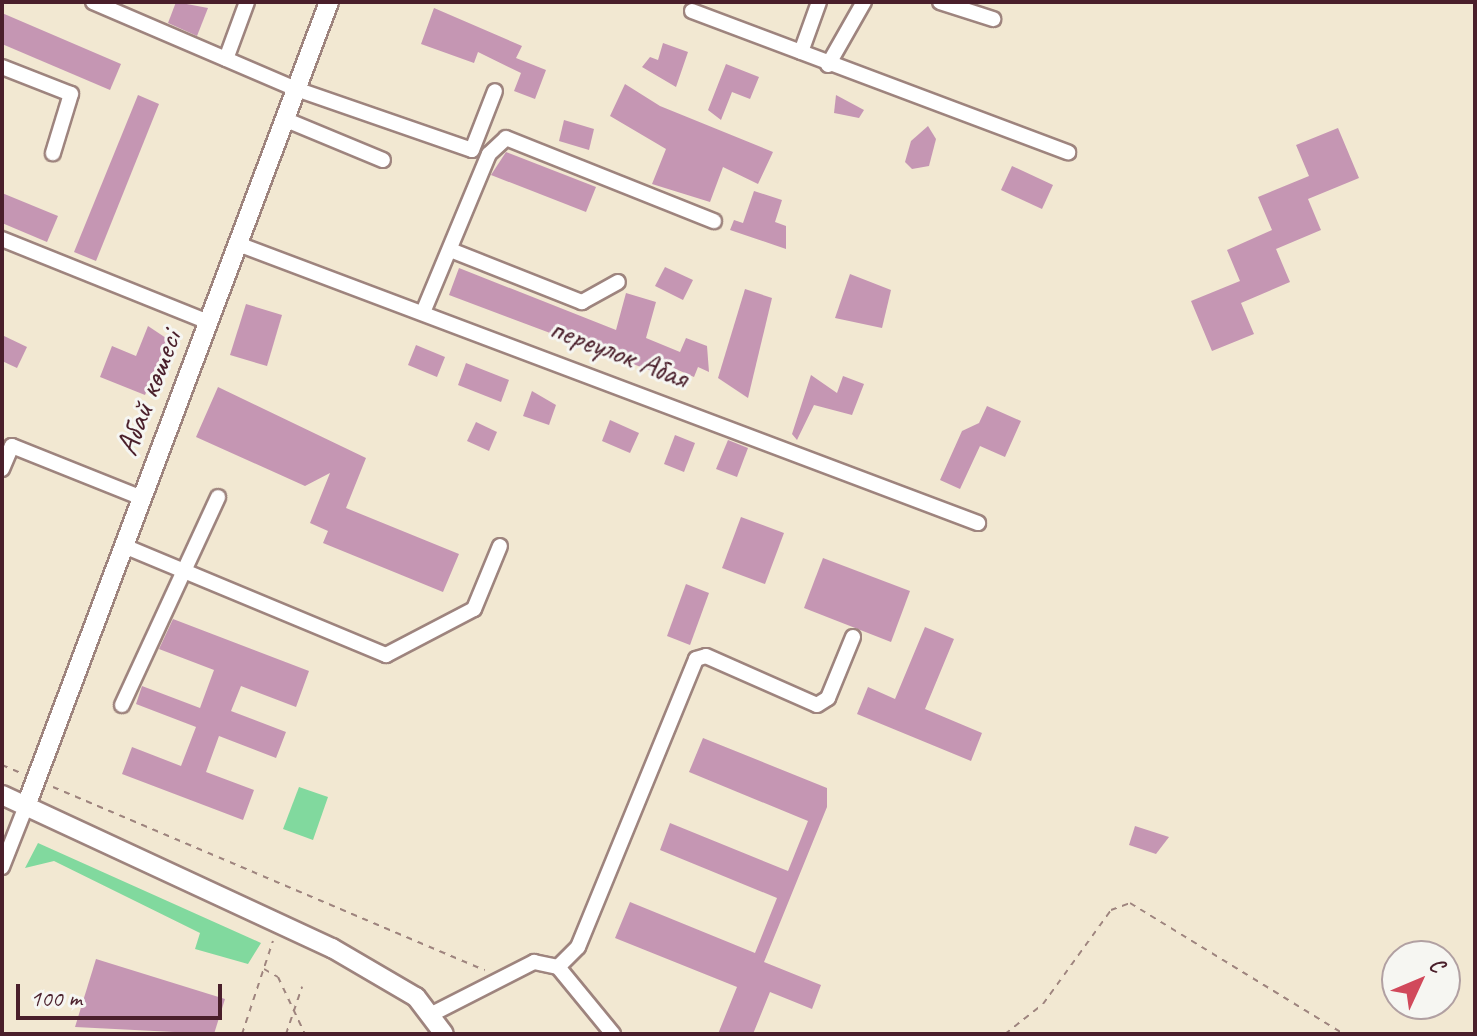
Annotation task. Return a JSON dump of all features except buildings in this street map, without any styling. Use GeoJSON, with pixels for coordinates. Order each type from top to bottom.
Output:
{"type":"FeatureCollection","features":[{"type":"Feature","properties":{"kind":"main road","name":"Абай көшесі"},"geometry":{"type":"LineString","coordinates":[[26,806],[329,2]]}},
{"type":"Feature","properties":{"kind":"main road"},"geometry":{"type":"LineString","coordinates":[[2,795],[279,925],[416,997],[444,1034]]}},
{"type":"Feature","properties":{"kind":"street"},"geometry":{"type":"LineString","coordinates":[[93,2],[296,89],[472,150],[495,91]]}},
{"type":"Feature","properties":{"kind":"street"},"geometry":{"type":"LineString","coordinates":[[226,59],[247,2]]}},
{"type":"Feature","properties":{"kind":"street"},"geometry":{"type":"LineString","coordinates":[[801,52],[819,2]]}},
{"type":"Feature","properties":{"kind":"street"},"geometry":{"type":"LineString","coordinates":[[828,65],[864,2]]}},
{"type":"Feature","properties":{"kind":"street"},"geometry":{"type":"LineString","coordinates":[[940,2],[993,19]]}},
{"type":"Feature","properties":{"kind":"street"},"geometry":{"type":"LineString","coordinates":[[692,11],[828,65],[1068,152]]}},
{"type":"Feature","properties":{"kind":"street"},"geometry":{"type":"LineString","coordinates":[[2,67],[71,94],[53,153]]}},
{"type":"Feature","properties":{"kind":"street"},"geometry":{"type":"LineString","coordinates":[[284,119],[383,160]]}},
{"type":"Feature","properties":{"kind":"street"},"geometry":{"type":"LineString","coordinates":[[424,310],[453,251],[489,154],[506,138],[714,221]]}},
{"type":"Feature","properties":{"kind":"street"},"geometry":{"type":"LineString","coordinates":[[2,239],[208,322]]}},
{"type":"Feature","properties":{"kind":"street","name":"переулок Абая"},"geometry":{"type":"LineString","coordinates":[[238,244],[424,310],[978,523]]}},
{"type":"Feature","properties":{"kind":"street"},"geometry":{"type":"LineString","coordinates":[[453,251],[582,302],[618,282]]}},
{"type":"Feature","properties":{"kind":"street"},"geometry":{"type":"LineString","coordinates":[[2,469],[12,446],[142,498]]}},
{"type":"Feature","properties":{"kind":"street"},"geometry":{"type":"LineString","coordinates":[[122,705],[179,568],[218,497]]}},
{"type":"Feature","properties":{"kind":"street"},"geometry":{"type":"LineString","coordinates":[[124,546],[386,655],[474,609],[500,546]]}},
{"type":"Feature","properties":{"kind":"street"},"geometry":{"type":"LineString","coordinates":[[558,967],[578,947],[696,659],[706,656],[817,705],[828,698],[853,637]]}},
{"type":"Feature","properties":{"kind":"street"},"geometry":{"type":"LineString","coordinates":[[2,867],[26,806]]}},
{"type":"Feature","properties":{"kind":"street"},"geometry":{"type":"LineString","coordinates":[[430,1015],[496,977],[534,962],[558,967],[613,1034]]}},
{"type":"Feature","properties":{"kind":"path"},"geometry":{"type":"LineString","coordinates":[[2,765],[496,977]]}},
{"type":"Feature","properties":{"kind":"path"},"geometry":{"type":"LineString","coordinates":[[1005,1034],[1043,1004],[1111,910],[1130,903],[1344,1034]]}},
{"type":"Feature","properties":{"kind":"path"},"geometry":{"type":"LineString","coordinates":[[242,1034],[279,925]]}},
{"type":"Feature","properties":{"kind":"path"},"geometry":{"type":"LineString","coordinates":[[263,969],[278,977],[305,1034]]}},
{"type":"Feature","properties":{"kind":"path"},"geometry":{"type":"LineString","coordinates":[[286,1034],[302,987]]}},
{"type":"Feature","properties":{"kind":"green space"},"geometry":{"type":"Polygon","coordinates":[[[299,787],[328,797],[313,840],[283,829],[299,787]]]}},
{"type":"Feature","properties":{"kind":"green space"},"geometry":{"type":"Polygon","coordinates":[[[38,843],[261,943],[248,964],[195,949],[200,933],[54,861],[25,868],[38,843]]]}}]}
